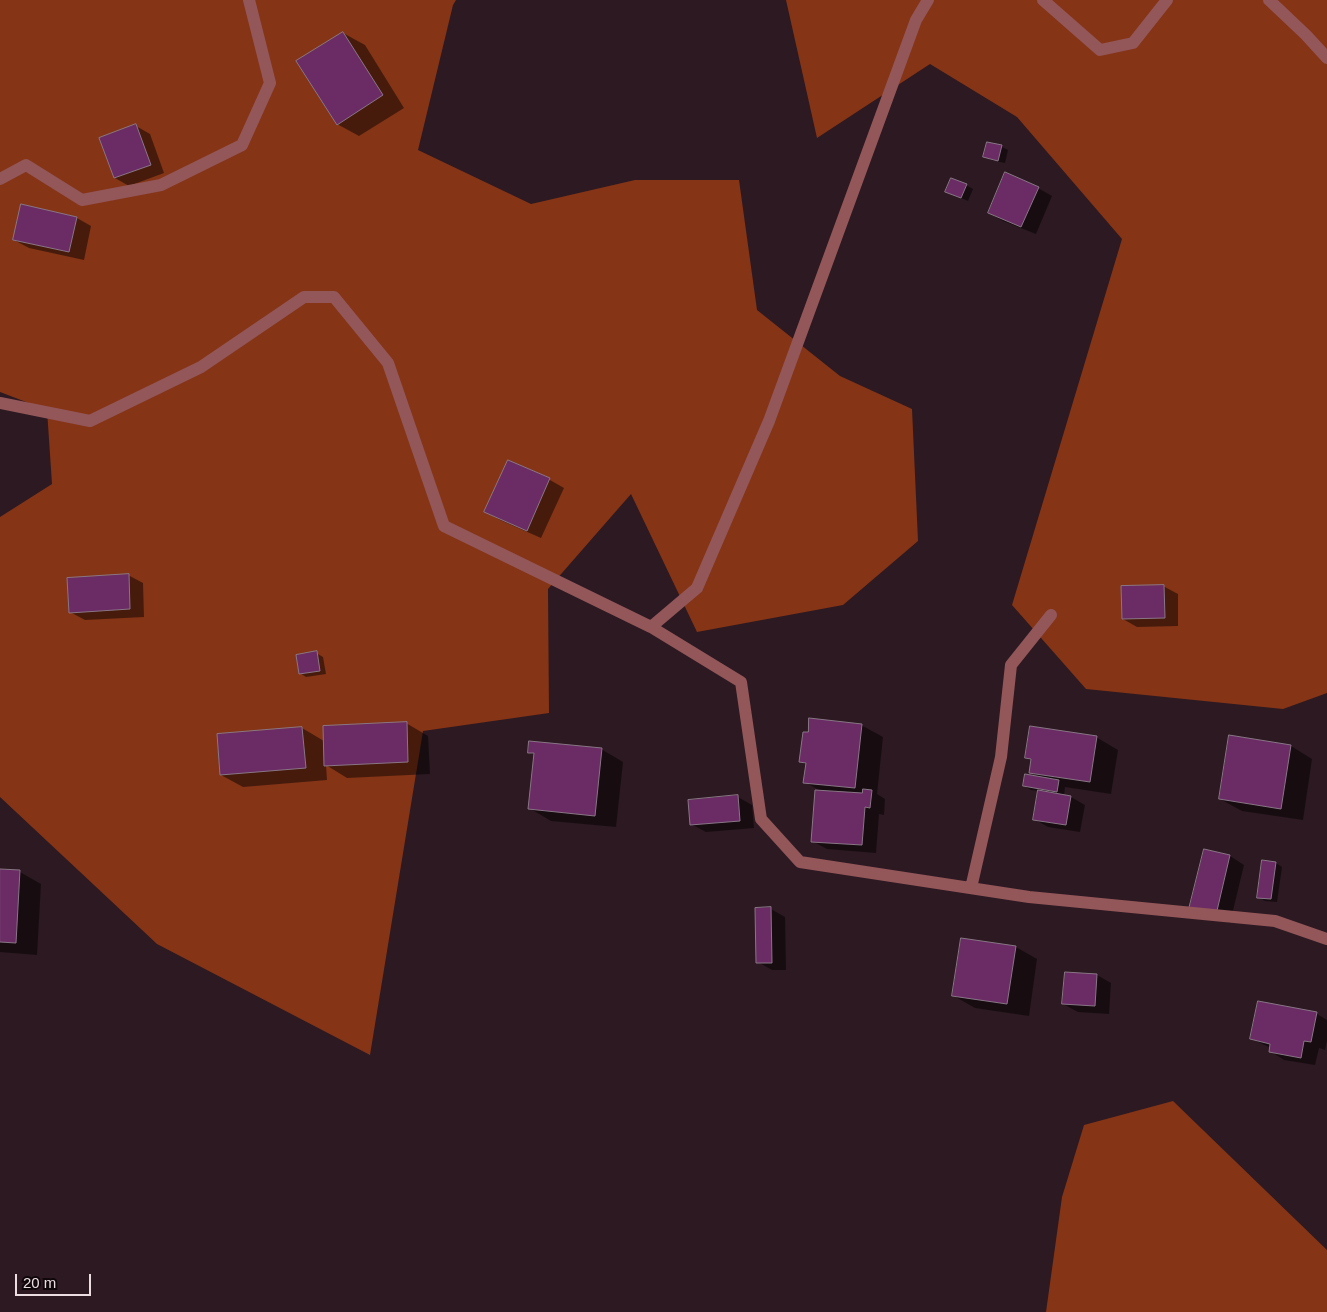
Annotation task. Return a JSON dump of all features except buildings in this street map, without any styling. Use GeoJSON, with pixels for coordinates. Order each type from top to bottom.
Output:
{"type":"FeatureCollection","features":[{"type":"Feature","properties":{"kind":"street"},"geometry":{"type":"LineString","coordinates":[[0,179],[26,164],[82,200],[161,185],[242,145],[270,83],[249,0]]}},
{"type":"Feature","properties":{"kind":"street"},"geometry":{"type":"LineString","coordinates":[[651,627],[697,588],[769,422],[916,20],[928,0]]}},
{"type":"Feature","properties":{"kind":"street"},"geometry":{"type":"LineString","coordinates":[[1043,0],[1100,50],[1133,42],[1167,0]]}},
{"type":"Feature","properties":{"kind":"street"},"geometry":{"type":"LineString","coordinates":[[1269,0],[1327,58]]}},
{"type":"Feature","properties":{"kind":"street"},"geometry":{"type":"LineString","coordinates":[[0,403],[90,421],[201,367],[304,297],[334,297],[388,363],[444,526],[651,627],[741,682],[761,820],[800,862],[1029,897],[1276,920],[1327,939]]}},
{"type":"Feature","properties":{"kind":"street"},"geometry":{"type":"LineString","coordinates":[[971,888],[1000,757],[1011,665],[1052,615]]}},
{"type":"Feature","properties":{"kind":"shaded area"},"geometry":{"type":"Polygon","coordinates":[[[0,0],[456,0],[453,5],[418,150],[531,204],[635,180],[739,180],[757,310],[840,376],[912,409],[918,541],[843,605],[697,632],[631,494],[548,589],[549,713],[423,731],[370,1055],[157,944],[0,797],[0,517],[52,484],[47,410],[0,392],[0,0]]]}},
{"type":"Feature","properties":{"kind":"shaded area"},"geometry":{"type":"Polygon","coordinates":[[[786,0],[1327,0],[1327,693],[1283,709],[1086,689],[1012,605],[1122,239],[1017,117],[930,64],[817,138],[786,0]]]}},
{"type":"Feature","properties":{"kind":"shaded area"},"geometry":{"type":"Polygon","coordinates":[[[1173,1101],[1327,1250],[1327,1312],[1046,1312],[1062,1197],[1084,1125],[1173,1101]]]}}]}
